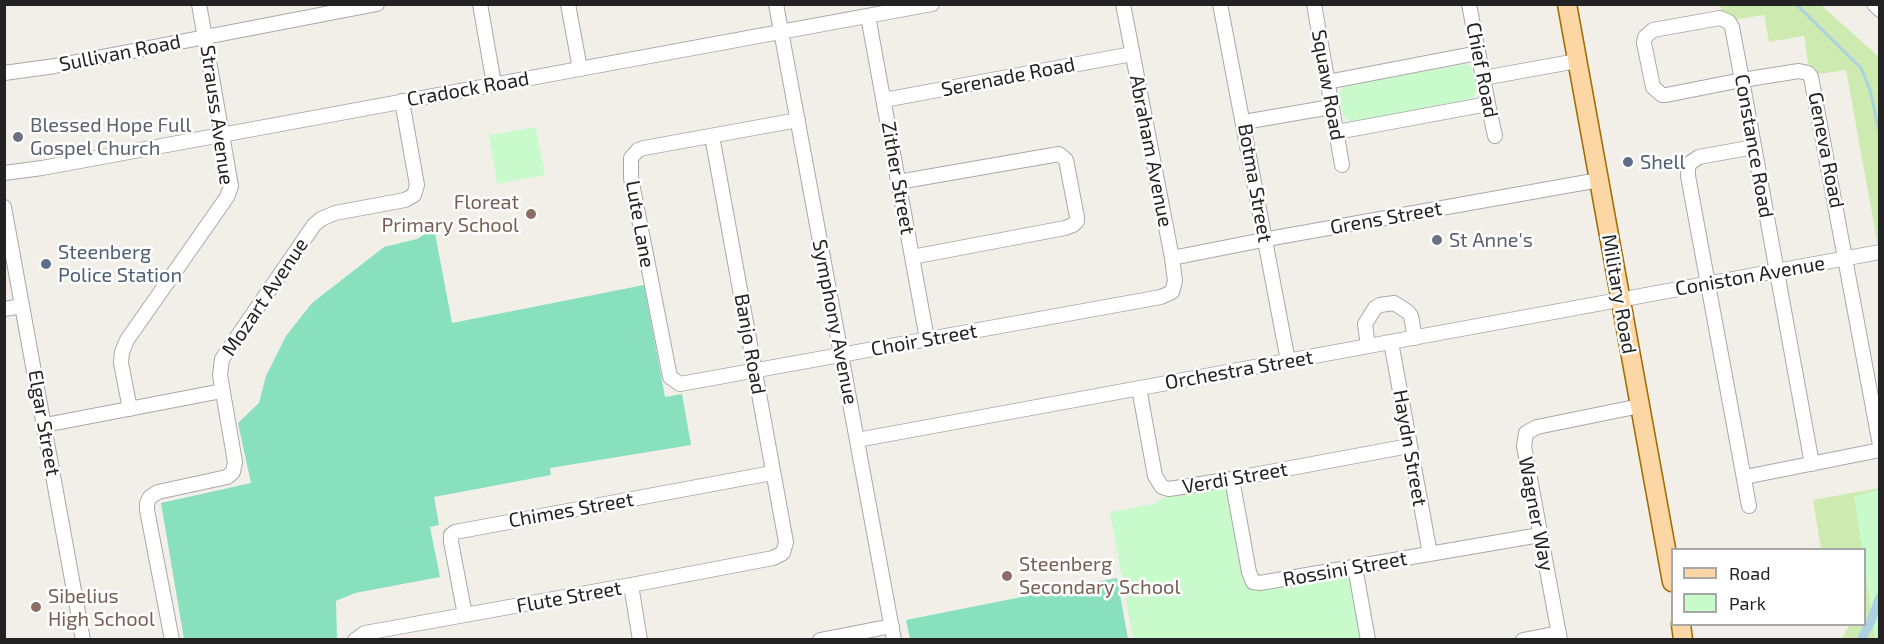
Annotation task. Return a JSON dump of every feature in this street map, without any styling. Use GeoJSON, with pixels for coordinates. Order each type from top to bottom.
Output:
{"type":"FeatureCollection","features":[{"type":"Feature","properties":{"kind":"main road","name":"Military Road"},"geometry":{"type":"LineString","coordinates":[[1567,4],[1671,576]]}},
{"type":"Feature","properties":{"kind":"street","name":"Strauss Avenue"},"geometry":{"type":"LineString","coordinates":[[130,409],[121,363],[122,352],[227,197],[231,186],[199,4]]}},
{"type":"Feature","properties":{"kind":"street","name":"Sullivan Road"},"geometry":{"type":"LineString","coordinates":[[4,73],[55,66],[377,4]]}},
{"type":"Feature","properties":{"kind":"street"},"geometry":{"type":"LineString","coordinates":[[480,4],[494,84]]}},
{"type":"Feature","properties":{"kind":"street"},"geometry":{"type":"LineString","coordinates":[[568,4],[580,69]]}},
{"type":"Feature","properties":{"kind":"street","name":"Symphony Avenue"},"geometry":{"type":"LineString","coordinates":[[777,4],[893,633]]}},
{"type":"Feature","properties":{"kind":"street","name":"Cradock Road"},"geometry":{"type":"LineString","coordinates":[[4,173],[42,168],[932,4]]}},
{"type":"Feature","properties":{"kind":"street","name":"Abraham Avenue"},"geometry":{"type":"LineString","coordinates":[[1123,4],[1172,258],[1175,281],[1172,291],[1167,295]]}},
{"type":"Feature","properties":{"kind":"street","name":"Botma Street"},"geometry":{"type":"LineString","coordinates":[[1221,4],[1288,361]]}},
{"type":"Feature","properties":{"kind":"street","name":"Squaw Road"},"geometry":{"type":"LineString","coordinates":[[1314,4],[1342,165]]}},
{"type":"Feature","properties":{"kind":"street","name":"Chief Road"},"geometry":{"type":"LineString","coordinates":[[1469,4],[1495,136]]}},
{"type":"Feature","properties":{"kind":"street"},"geometry":{"type":"LineString","coordinates":[[1874,4],[1880,10]]}},
{"type":"Feature","properties":{"kind":"street","name":"Zither Street"},"geometry":{"type":"LineString","coordinates":[[868,16],[927,339]]}},
{"type":"Feature","properties":{"kind":"street","name":"Constance Road"},"geometry":{"type":"LineString","coordinates":[[1742,80],[1666,95],[1658,93],[1653,87],[1644,43],[1645,37],[1648,32],[1713,18],[1729,22],[1732,27],[1742,80],[1776,271],[1812,464]]}},
{"type":"Feature","properties":{"kind":"street"},"geometry":{"type":"LineString","coordinates":[[1327,82],[1478,53]]}},
{"type":"Feature","properties":{"kind":"street","name":"Serenade Road"},"geometry":{"type":"LineString","coordinates":[[884,100],[1132,54]]}},
{"type":"Feature","properties":{"kind":"street"},"geometry":{"type":"LineString","coordinates":[[1483,78],[1577,62]]}},
{"type":"Feature","properties":{"kind":"street","name":"Geneva Road"},"geometry":{"type":"LineString","coordinates":[[1742,80],[1799,71],[1808,73],[1811,77],[1846,258]]}},
{"type":"Feature","properties":{"kind":"street","name":"Mozart Avenue"},"geometry":{"type":"LineString","coordinates":[[222,391],[220,375],[225,353],[314,225],[335,213],[405,200],[414,195],[417,185],[402,101]]}},
{"type":"Feature","properties":{"kind":"street"},"geometry":{"type":"LineString","coordinates":[[1336,132],[1488,104]]}},
{"type":"Feature","properties":{"kind":"street"},"geometry":{"type":"LineString","coordinates":[[1244,122],[1331,107]]}},
{"type":"Feature","properties":{"kind":"street","name":"Lute Lane"},"geometry":{"type":"LineString","coordinates":[[680,384],[670,377],[631,177],[631,158],[638,150],[644,148],[798,120]]}},
{"type":"Feature","properties":{"kind":"street","name":"Banjo Road"},"geometry":{"type":"LineString","coordinates":[[712,136],[786,542],[783,553]]}},
{"type":"Feature","properties":{"kind":"street"},"geometry":{"type":"LineString","coordinates":[[1749,506],[1688,168],[1690,163],[1699,157],[1754,147]]}},
{"type":"Feature","properties":{"kind":"street"},"geometry":{"type":"LineString","coordinates":[[898,182],[1059,154],[1066,160],[1077,218],[1077,221],[1065,228],[912,256]]}},
{"type":"Feature","properties":{"kind":"street","name":"Grens Street"},"geometry":{"type":"LineString","coordinates":[[1172,258],[1599,180]]}},
{"type":"Feature","properties":{"kind":"street","name":"Elgar Street"},"geometry":{"type":"LineString","coordinates":[[4,207],[83,639]]}},
{"type":"Feature","properties":{"kind":"street","name":"Coniston Avenue"},"geometry":{"type":"LineString","coordinates":[[1620,299],[1880,252]]}},
{"type":"Feature","properties":{"kind":"street"},"geometry":{"type":"LineString","coordinates":[[1846,258],[1880,445]]}},
{"type":"Feature","properties":{"kind":"street","name":"Choir Street"},"geometry":{"type":"LineString","coordinates":[[680,384],[1167,295]]}},
{"type":"Feature","properties":{"kind":"street","name":"Orchestra Street"},"geometry":{"type":"LineString","coordinates":[[857,440],[1620,299]]}},
{"type":"Feature","properties":{"kind":"street"},"geometry":{"type":"LineString","coordinates":[[1368,346],[1365,324],[1375,308],[1380,305],[1394,303],[1408,312],[1411,316],[1415,338]]}},
{"type":"Feature","properties":{"kind":"street"},"geometry":{"type":"LineString","coordinates":[[4,309],[22,306]]}},
{"type":"Feature","properties":{"kind":"street","name":"Haydn Street"},"geometry":{"type":"LineString","coordinates":[[1391,342],[1430,554]]}},
{"type":"Feature","properties":{"kind":"street","name":"Verdi Street"},"geometry":{"type":"LineString","coordinates":[[1139,388],[1155,476],[1162,487],[1177,489],[1409,446]]}},
{"type":"Feature","properties":{"kind":"street"},"geometry":{"type":"LineString","coordinates":[[45,425],[222,391],[235,462],[233,472],[227,477],[158,492],[150,497],[147,503],[172,639]]}},
{"type":"Feature","properties":{"kind":"street","name":"Wagner Way"},"geometry":{"type":"LineString","coordinates":[[1559,636],[1524,446],[1526,433],[1537,427],[1640,406]]}},
{"type":"Feature","properties":{"kind":"street"},"geometry":{"type":"LineString","coordinates":[[1744,477],[1880,450]]}},
{"type":"Feature","properties":{"kind":"street","name":"Chimes Street"},"geometry":{"type":"LineString","coordinates":[[465,615],[450,542],[454,532],[772,473]]}},
{"type":"Feature","properties":{"kind":"street","name":"Rossini Street"},"geometry":{"type":"LineString","coordinates":[[1232,479],[1249,572],[1253,582],[1266,583],[1540,536]]}},
{"type":"Feature","properties":{"kind":"street","name":"Flute Street"},"geometry":{"type":"LineString","coordinates":[[355,639],[365,633],[773,558],[783,553]]}},
{"type":"Feature","properties":{"kind":"street"},"geometry":{"type":"LineString","coordinates":[[1355,567],[1368,639]]}},
{"type":"Feature","properties":{"kind":"street"},"geometry":{"type":"LineString","coordinates":[[631,585],[640,639]]}},
{"type":"Feature","properties":{"kind":"street"},"geometry":{"type":"LineString","coordinates":[[820,639],[893,633]]}},
{"type":"Feature","properties":{"kind":"street"},"geometry":{"type":"LineString","coordinates":[[1523,639],[1559,636]]}},
{"type":"Feature","properties":{"kind":"green space"},"geometry":{"type":"Polygon","coordinates":[[[1720,5],[1821,5],[1879,57],[1879,252],[1846,70],[1819,74],[1808,63],[1804,36],[1769,42],[1764,15],[1733,20],[1722,12],[1720,5]]]}},
{"type":"Feature","properties":{"kind":"green space"},"geometry":{"type":"Polygon","coordinates":[[[1466,64],[1472,67],[1477,92],[1472,100],[1351,122],[1343,116],[1339,93],[1344,86],[1466,64]]]}},
{"type":"Feature","properties":{"kind":"green space"},"geometry":{"type":"Polygon","coordinates":[[[536,127],[545,175],[497,184],[489,135],[536,127]]]}},
{"type":"Feature","properties":{"kind":"green space"},"geometry":{"type":"Polygon","coordinates":[[[434,228],[452,323],[644,285],[665,397],[682,394],[691,445],[550,468],[551,475],[434,497],[439,525],[430,527],[440,577],[355,593],[336,601],[337,639],[184,639],[161,503],[251,483],[238,423],[259,403],[266,376],[286,336],[312,303],[384,247],[417,239],[434,228]]]}},
{"type":"Feature","properties":{"kind":"green space"},"geometry":{"type":"Polygon","coordinates":[[[1217,486],[1230,494],[1245,578],[1341,574],[1348,576],[1354,583],[1365,639],[1133,639],[1110,512],[1154,504],[1171,494],[1217,486]]]}},
{"type":"Feature","properties":{"kind":"green space"},"geometry":{"type":"Polygon","coordinates":[[[1879,488],[1879,639],[1841,639],[1849,626],[1866,626],[1866,548],[1821,548],[1813,500],[1879,488]]]}},
{"type":"Feature","properties":{"kind":"green space"},"geometry":{"type":"Polygon","coordinates":[[[1879,490],[1880,639],[1875,640],[1866,575],[1866,548],[1862,548],[1854,496],[1879,490]]]}},
{"type":"Feature","properties":{"kind":"green space"},"geometry":{"type":"Polygon","coordinates":[[[1117,578],[1128,639],[910,639],[906,620],[1117,578]]]}},
{"type":"Feature","properties":{"kind":"waterway"},"geometry":{"type":"LineString","coordinates":[[1796,4],[1861,68],[1870,90],[1880,136]]}},
{"type":"Feature","properties":{"kind":"waterway"},"geometry":{"type":"LineString","coordinates":[[1861,640],[1880,597]]}},
{"type":"Feature","properties":{"kind":"place","name":"Blessed Hope Full Gospel Church"},"geometry":{"type":"Point","coordinates":[18,137]}},
{"type":"Feature","properties":{"kind":"place","name":"Shell"},"geometry":{"type":"Point","coordinates":[1628,162]}},
{"type":"Feature","properties":{"kind":"place","name":"Floreat Primary School"},"geometry":{"type":"Point","coordinates":[531,214]}},
{"type":"Feature","properties":{"kind":"place","name":"St Anne's"},"geometry":{"type":"Point","coordinates":[1437,240]}},
{"type":"Feature","properties":{"kind":"place","name":"Steenberg Police Station"},"geometry":{"type":"Point","coordinates":[46,264]}},
{"type":"Feature","properties":{"kind":"place","name":"Steenberg Secondary School"},"geometry":{"type":"Point","coordinates":[1007,576]}},
{"type":"Feature","properties":{"kind":"place","name":"Sibelius High School"},"geometry":{"type":"Point","coordinates":[36,607]}}]}
